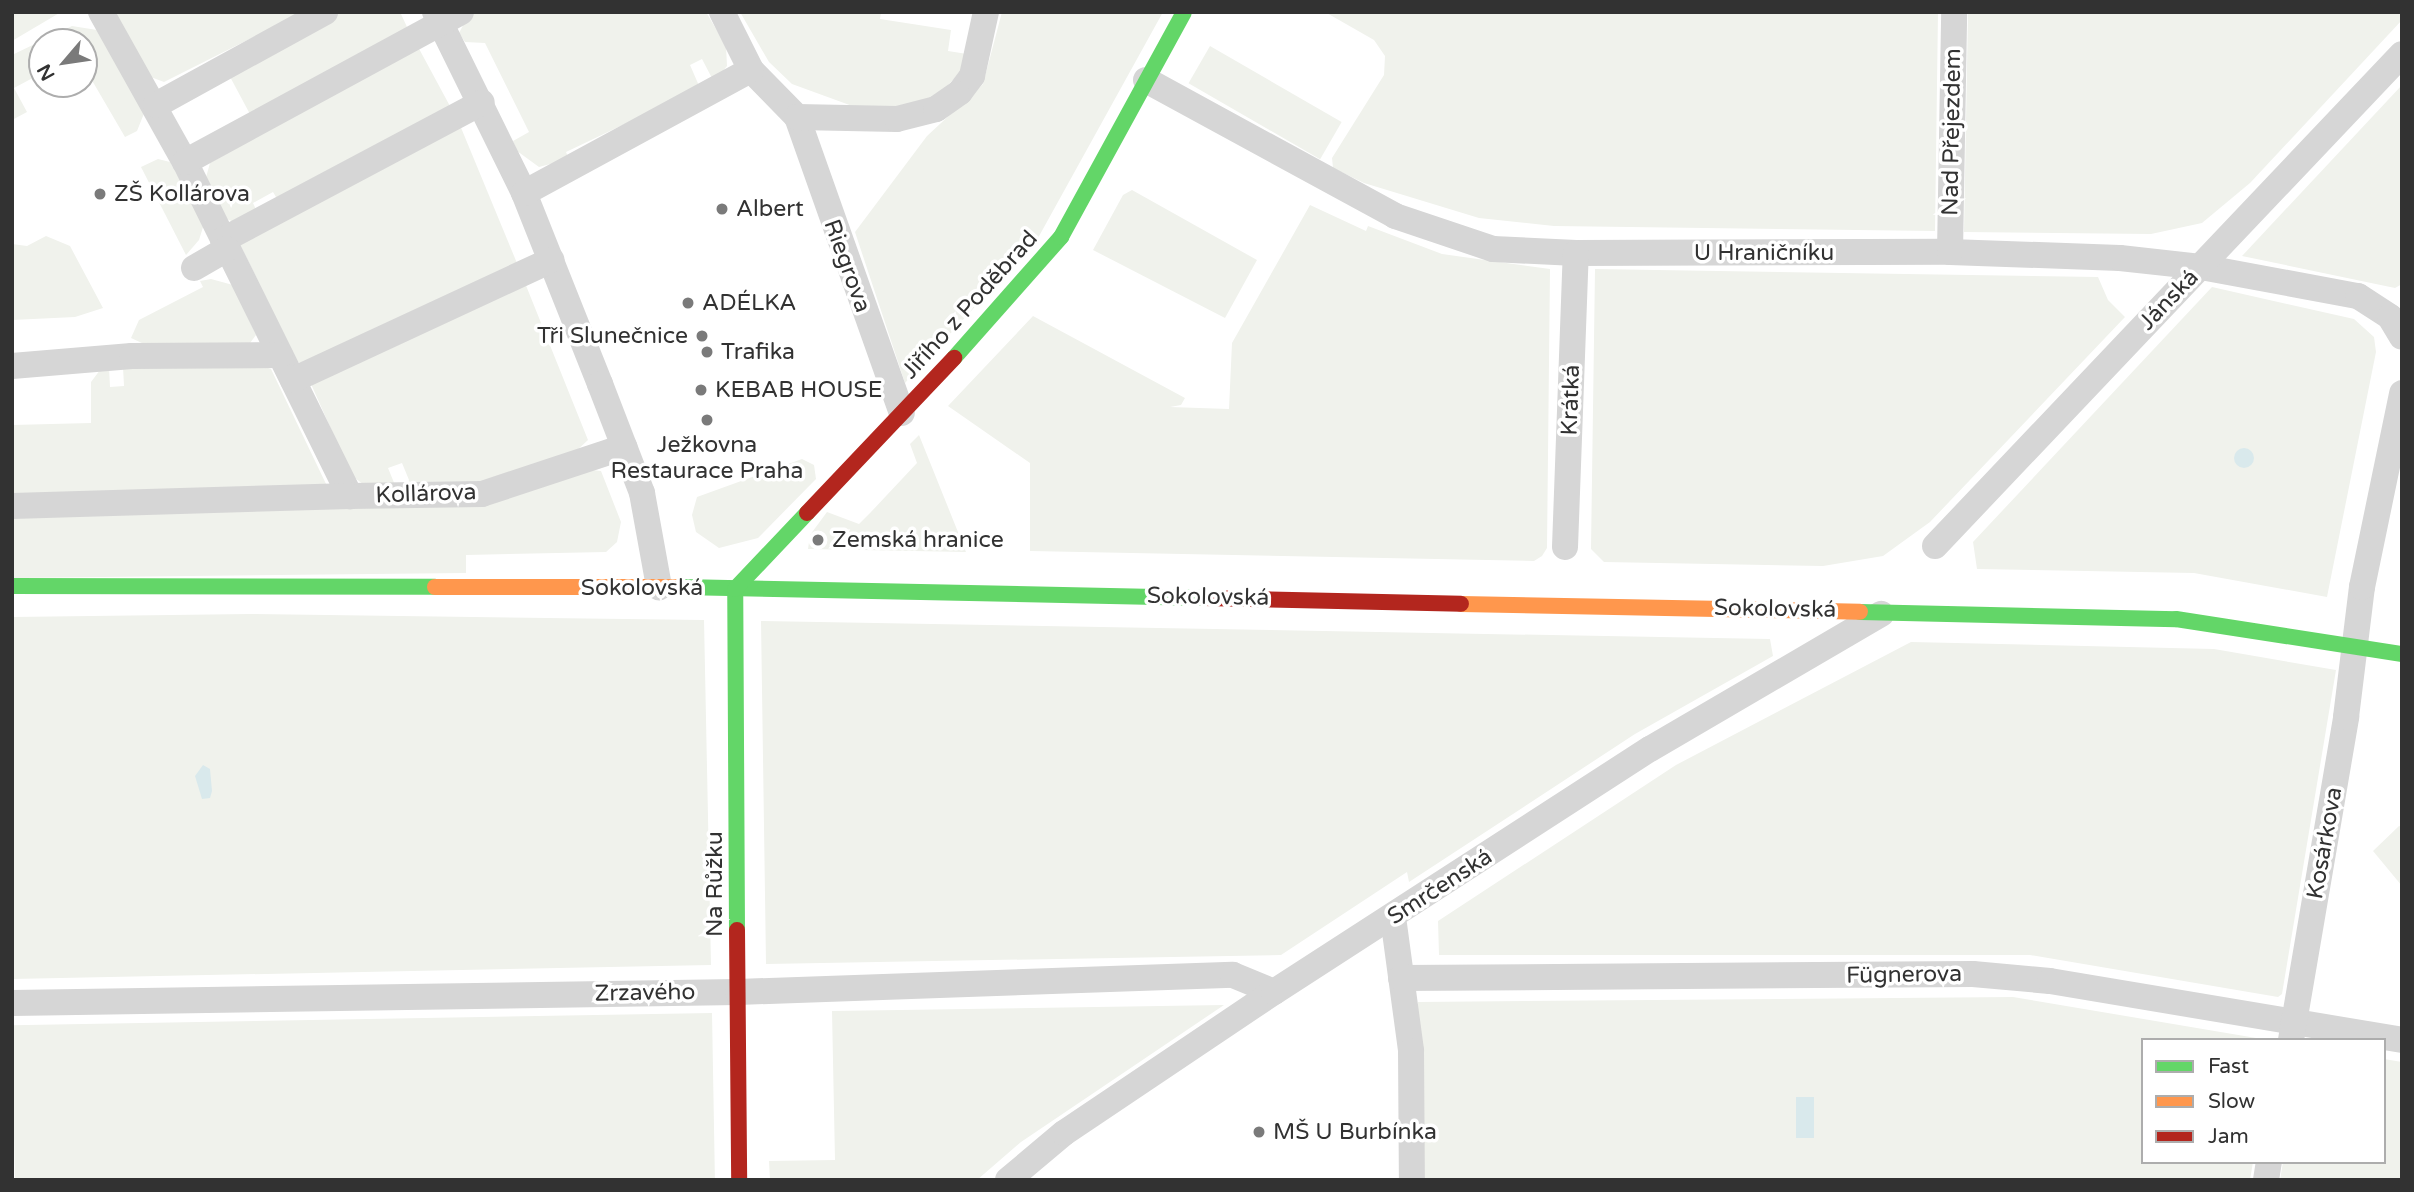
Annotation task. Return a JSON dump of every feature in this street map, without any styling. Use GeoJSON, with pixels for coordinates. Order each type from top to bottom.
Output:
{"type":"FeatureCollection","features":[{"type":"Feature","properties":{"kind":"street","name":"Kollárova"},"geometry":{"type":"LineString","coordinates":[[100,12],[186,162],[351,496],[482,494],[624,447]]}},
{"type":"Feature","properties":{"kind":"street"},"geometry":{"type":"LineString","coordinates":[[156,106],[325,12]]}},
{"type":"Feature","properties":{"kind":"street","name":"Riegrova"},"geometry":{"type":"LineString","coordinates":[[722,12],[751,70],[797,117],[902,413]]}},
{"type":"Feature","properties":{"kind":"street"},"geometry":{"type":"LineString","coordinates":[[797,117],[897,119],[936,109],[960,92],[972,76],[986,12]]}},
{"type":"Feature","properties":{"kind":"street","name":"Jiřího z Poděbrad"},"geometry":{"type":"LineString","coordinates":[[735,589],[902,413],[1061,237],[1185,12]]}},
{"type":"Feature","properties":{"kind":"street","name":"Nad Přejezdem"},"geometry":{"type":"LineString","coordinates":[[1950,252],[1954,12]]}},
{"type":"Feature","properties":{"kind":"street"},"geometry":{"type":"LineString","coordinates":[[186,162],[446,16],[524,193],[642,493],[659,587]]}},
{"type":"Feature","properties":{"kind":"street","name":"Jánská"},"geometry":{"type":"LineString","coordinates":[[1935,546],[2402,54]]}},
{"type":"Feature","properties":{"kind":"street"},"geometry":{"type":"LineString","coordinates":[[524,193],[751,70]]}},
{"type":"Feature","properties":{"kind":"street","name":"U Hraničníku"},"geometry":{"type":"LineString","coordinates":[[1146,80],[1395,216],[1493,249],[1576,254],[1950,252],[2120,258],[2201,267],[2358,296],[2390,317],[2402,337]]}},
{"type":"Feature","properties":{"kind":"street"},"geometry":{"type":"LineString","coordinates":[[194,268],[225,245],[482,102]]}},
{"type":"Feature","properties":{"kind":"street","name":"Krátká"},"geometry":{"type":"LineString","coordinates":[[1566,547],[1576,254]]}},
{"type":"Feature","properties":{"kind":"street"},"geometry":{"type":"LineString","coordinates":[[292,380],[551,260]]}},
{"type":"Feature","properties":{"kind":"street"},"geometry":{"type":"LineString","coordinates":[[12,366],[132,356],[280,355]]}},
{"type":"Feature","properties":{"kind":"street"},"geometry":{"type":"LineString","coordinates":[[2356,646],[2362,587],[2402,393]]}},
{"type":"Feature","properties":{"kind":"street"},"geometry":{"type":"LineString","coordinates":[[12,506],[351,496]]}},
{"type":"Feature","properties":{"kind":"street","name":"Sokolovská"},"geometry":{"type":"LineString","coordinates":[[12,586],[659,587],[2176,619],[2402,654]]}},
{"type":"Feature","properties":{"kind":"street","name":"Na Růžku"},"geometry":{"type":"LineString","coordinates":[[735,589],[739,1180]]}},
{"type":"Feature","properties":{"kind":"street","name":"Smrčenská"},"geometry":{"type":"LineString","coordinates":[[1008,1180],[1064,1133],[1274,992],[1394,917],[1650,749],[1885,612]]}},
{"type":"Feature","properties":{"kind":"street","name":"Kosárkova"},"geometry":{"type":"LineString","coordinates":[[2292,1030],[2356,646]]}},
{"type":"Feature","properties":{"kind":"street"},"geometry":{"type":"LineString","coordinates":[[1394,917],[1411,1051],[1412,1180]]}},
{"type":"Feature","properties":{"kind":"street","name":"Fügnerova"},"geometry":{"type":"LineString","coordinates":[[1401,978],[1973,974],[2050,981],[2292,1030],[2380,1038]]}},
{"type":"Feature","properties":{"kind":"street","name":"Zrzavého"},"geometry":{"type":"LineString","coordinates":[[12,1003],[738,992],[1233,975],[1274,992]]}},
{"type":"Feature","properties":{"kind":"shaded area"},"geometry":{"type":"Polygon","coordinates":[[[12,12],[61,12],[34,28],[28,28],[28,32],[12,41],[12,12]]]}},
{"type":"Feature","properties":{"kind":"shaded area"},"geometry":{"type":"Polygon","coordinates":[[[106,12],[303,12],[164,82],[148,76],[106,12]]]}},
{"type":"Feature","properties":{"kind":"shaded area"},"geometry":{"type":"Polygon","coordinates":[[[341,12],[400,12],[408,29],[251,116],[228,73],[341,12]]]}},
{"type":"Feature","properties":{"kind":"shaded area"},"geometry":{"type":"Polygon","coordinates":[[[470,12],[706,12],[726,46],[727,66],[714,82],[702,59],[690,65],[700,88],[566,152],[569,159],[539,167],[517,151],[513,141],[529,132],[485,43],[465,42],[459,33],[470,12]]]}},
{"type":"Feature","properties":{"kind":"shaded area"},"geometry":{"type":"Polygon","coordinates":[[[740,12],[881,12],[880,19],[951,30],[948,51],[967,54],[962,70],[939,95],[909,108],[855,107],[792,84],[769,62],[740,12]]]}},
{"type":"Feature","properties":{"kind":"shaded area"},"geometry":{"type":"Polygon","coordinates":[[[1002,12],[1163,12],[1038,238],[905,383],[855,232],[927,136],[983,84],[1002,12]]]}},
{"type":"Feature","properties":{"kind":"shaded area"},"geometry":{"type":"Polygon","coordinates":[[[1325,12],[1938,12],[1935,231],[1554,226],[1479,218],[1364,183],[1333,168],[1332,158],[1384,75],[1385,56],[1374,40],[1325,12]]]}},
{"type":"Feature","properties":{"kind":"shaded area"},"geometry":{"type":"Polygon","coordinates":[[[1968,12],[2402,12],[2402,20],[2250,183],[2202,223],[2151,234],[1964,232],[1968,12]]]}},
{"type":"Feature","properties":{"kind":"shaded area"},"geometry":{"type":"Polygon","coordinates":[[[98,32],[145,111],[137,131],[125,137],[98,91],[98,32]]]}},
{"type":"Feature","properties":{"kind":"shaded area"},"geometry":{"type":"Polygon","coordinates":[[[417,45],[451,108],[279,202],[273,192],[253,203],[258,214],[234,222],[224,218],[205,181],[210,163],[417,45]]]}},
{"type":"Feature","properties":{"kind":"shaded area"},"geometry":{"type":"Polygon","coordinates":[[[1210,46],[1342,122],[1320,159],[1188,83],[1210,46]]]}},
{"type":"Feature","properties":{"kind":"shaded area"},"geometry":{"type":"Polygon","coordinates":[[[28,47],[28,80],[14,88],[27,112],[12,120],[12,55],[28,47]]]}},
{"type":"Feature","properties":{"kind":"shaded area"},"geometry":{"type":"Polygon","coordinates":[[[2402,85],[2402,284],[2395,288],[2242,256],[2402,85]]]}},
{"type":"Feature","properties":{"kind":"shaded area"},"geometry":{"type":"Polygon","coordinates":[[[457,118],[519,268],[304,364],[297,362],[240,244],[457,118]]]}},
{"type":"Feature","properties":{"kind":"shaded area"},"geometry":{"type":"Polygon","coordinates":[[[158,159],[170,162],[204,224],[199,240],[186,255],[141,167],[158,159]]]}},
{"type":"Feature","properties":{"kind":"shaded area"},"geometry":{"type":"Polygon","coordinates":[[[1132,190],[1257,260],[1225,318],[1093,250],[1123,195],[1132,190]]]}},
{"type":"Feature","properties":{"kind":"shaded area"},"geometry":{"type":"Polygon","coordinates":[[[1310,205],[1366,231],[1368,226],[1442,254],[1550,269],[1547,548],[1542,556],[1534,561],[1030,551],[1030,463],[948,406],[1033,316],[1185,398],[1181,405],[1170,407],[1229,409],[1232,343],[1310,205]]]}},
{"type":"Feature","properties":{"kind":"shaded area"},"geometry":{"type":"Polygon","coordinates":[[[46,236],[70,246],[103,308],[75,317],[12,320],[12,244],[27,246],[46,236]]]}},
{"type":"Feature","properties":{"kind":"shaded area"},"geometry":{"type":"Polygon","coordinates":[[[1595,269],[2098,277],[2108,300],[2125,317],[1930,522],[1883,556],[1823,566],[1604,562],[1591,549],[1595,269]]]}},
{"type":"Feature","properties":{"kind":"shaded area"},"geometry":{"type":"Polygon","coordinates":[[[523,278],[588,440],[574,453],[497,480],[406,487],[409,480],[402,463],[388,468],[395,485],[363,484],[352,476],[311,384],[523,278]]]}},
{"type":"Feature","properties":{"kind":"shaded area"},"geometry":{"type":"Polygon","coordinates":[[[211,279],[233,285],[256,335],[250,343],[142,343],[131,338],[139,320],[203,287],[200,281],[211,279]]]}},
{"type":"Feature","properties":{"kind":"shaded area"},"geometry":{"type":"Polygon","coordinates":[[[2212,287],[2354,319],[2374,337],[2376,352],[2327,597],[2194,573],[1977,569],[1973,542],[2212,287]]]}},
{"type":"Feature","properties":{"kind":"shaded area"},"geometry":{"type":"Polygon","coordinates":[[[263,366],[271,369],[327,486],[12,502],[12,425],[91,423],[91,382],[100,370],[109,367],[110,387],[124,386],[123,367],[263,366]]]}},
{"type":"Feature","properties":{"kind":"shaded area"},"geometry":{"type":"Polygon","coordinates":[[[919,435],[966,552],[808,549],[810,535],[827,512],[859,524],[871,512],[917,463],[910,444],[919,435]]]}},
{"type":"Feature","properties":{"kind":"shaded area"},"geometry":{"type":"Polygon","coordinates":[[[2240,448],[2248,448],[2254,458],[2248,468],[2240,468],[2234,462],[2234,454],[2240,448]]]}},
{"type":"Feature","properties":{"kind":"shaded area"},"geometry":{"type":"Polygon","coordinates":[[[802,459],[814,465],[816,479],[758,538],[719,548],[696,532],[692,515],[697,497],[802,459]]]}},
{"type":"Feature","properties":{"kind":"shaded area"},"geometry":{"type":"Polygon","coordinates":[[[592,470],[601,471],[621,522],[617,542],[606,552],[466,555],[466,573],[12,578],[12,513],[329,505],[592,470]]]}},
{"type":"Feature","properties":{"kind":"shaded area"},"geometry":{"type":"Polygon","coordinates":[[[250,614],[704,620],[711,965],[12,979],[12,617],[250,614]]]}},
{"type":"Feature","properties":{"kind":"shaded area"},"geometry":{"type":"Polygon","coordinates":[[[761,621],[1770,639],[1773,656],[1635,734],[1409,882],[1407,872],[1281,955],[766,964],[761,621]]]}},
{"type":"Feature","properties":{"kind":"shaded area"},"geometry":{"type":"Polygon","coordinates":[[[1911,642],[2214,649],[2336,670],[2282,994],[2278,997],[2030,955],[1439,955],[1438,921],[1676,765],[1911,642]]]}},
{"type":"Feature","properties":{"kind":"shaded area"},"geometry":{"type":"Polygon","coordinates":[[[203,765],[210,769],[212,791],[210,798],[202,799],[195,776],[203,765]]]}},
{"type":"Feature","properties":{"kind":"shaded area"},"geometry":{"type":"Polygon","coordinates":[[[2399,826],[2402,827],[2402,886],[2373,851],[2399,826]]]}},
{"type":"Feature","properties":{"kind":"shaded area"},"geometry":{"type":"Polygon","coordinates":[[[2013,997],[2256,1038],[2141,1038],[2141,1164],[2253,1164],[2250,1180],[1419,1180],[1418,1002],[2013,997]]]}},
{"type":"Feature","properties":{"kind":"shaded area"},"geometry":{"type":"Polygon","coordinates":[[[1224,1005],[1021,1142],[977,1180],[770,1180],[769,1161],[835,1160],[832,1011],[1224,1005]]]}},
{"type":"Feature","properties":{"kind":"shaded area"},"geometry":{"type":"Polygon","coordinates":[[[712,1013],[715,1180],[15,1180],[12,1025],[712,1013]]]}},
{"type":"Feature","properties":{"kind":"shaded area"},"geometry":{"type":"Polygon","coordinates":[[[2386,1059],[2402,1062],[2402,1180],[2280,1180],[2283,1164],[2386,1164],[2386,1059]]]}},
{"type":"Feature","properties":{"kind":"shaded area"},"geometry":{"type":"Polygon","coordinates":[[[1796,1097],[1814,1097],[1814,1138],[1796,1138],[1796,1097]]]}},
{"type":"Feature","properties":{"kind":"traffic: fast"},"geometry":{"type":"LineString","coordinates":[[954,358],[1061,237],[1184,12]]}},
{"type":"Feature","properties":{"kind":"traffic: fast"},"geometry":{"type":"LineString","coordinates":[[737,930],[735,589],[807,513]]}},
{"type":"Feature","properties":{"kind":"traffic: fast"},"geometry":{"type":"LineString","coordinates":[[12,586],[435,587]]}},
{"type":"Feature","properties":{"kind":"traffic: fast"},"geometry":{"type":"LineString","coordinates":[[681,587],[1204,598]]}},
{"type":"Feature","properties":{"kind":"traffic: fast"},"geometry":{"type":"LineString","coordinates":[[1860,612],[2176,619],[2402,654]]}},
{"type":"Feature","properties":{"kind":"traffic: slow"},"geometry":{"type":"LineString","coordinates":[[435,587],[681,587]]}},
{"type":"Feature","properties":{"kind":"traffic: slow"},"geometry":{"type":"LineString","coordinates":[[1461,604],[1860,612]]}},
{"type":"Feature","properties":{"kind":"traffic: jam"},"geometry":{"type":"LineString","coordinates":[[807,513],[954,358]]}},
{"type":"Feature","properties":{"kind":"traffic: jam"},"geometry":{"type":"LineString","coordinates":[[1204,598],[1461,604]]}},
{"type":"Feature","properties":{"kind":"traffic: jam"},"geometry":{"type":"LineString","coordinates":[[737,930],[739,1180]]}},
{"type":"Feature","properties":{"kind":"place","name":"ZŠ Kollárova"},"geometry":{"type":"Point","coordinates":[100,194]}},
{"type":"Feature","properties":{"kind":"place","name":"Albert"},"geometry":{"type":"Point","coordinates":[722,209]}},
{"type":"Feature","properties":{"kind":"place","name":"ADÉLKA"},"geometry":{"type":"Point","coordinates":[688,303]}},
{"type":"Feature","properties":{"kind":"place","name":"Tři Slunečnice"},"geometry":{"type":"Point","coordinates":[702,336]}},
{"type":"Feature","properties":{"kind":"place","name":"Trafika"},"geometry":{"type":"Point","coordinates":[707,352]}},
{"type":"Feature","properties":{"kind":"place","name":"KEBAB HOUSE"},"geometry":{"type":"Point","coordinates":[701,390]}},
{"type":"Feature","properties":{"kind":"place","name":"Ježkovna Restaurace Praha"},"geometry":{"type":"Point","coordinates":[707,420]}},
{"type":"Feature","properties":{"kind":"place","name":"Zemská hranice"},"geometry":{"type":"Point","coordinates":[818,540]}},
{"type":"Feature","properties":{"kind":"place","name":"MŠ U Burbínka"},"geometry":{"type":"Point","coordinates":[1259,1132]}}]}
